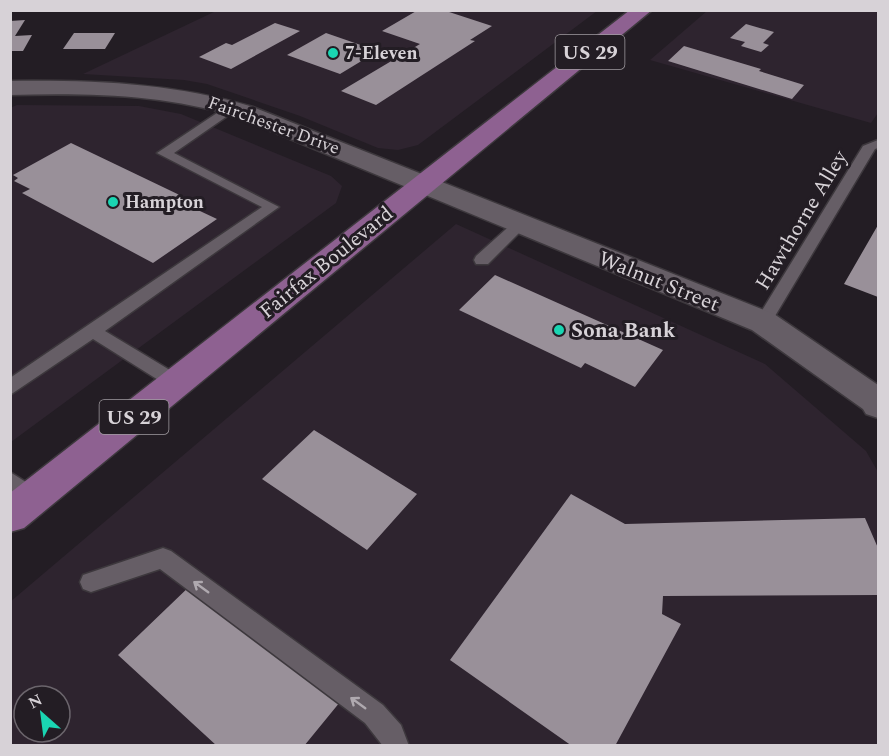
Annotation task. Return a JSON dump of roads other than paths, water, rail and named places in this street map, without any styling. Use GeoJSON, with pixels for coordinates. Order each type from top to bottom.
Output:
{"type":"FeatureCollection","features":[{"type":"Feature","properties":{"kind":"main road","name":"Fairfax Boulevard"},"geometry":{"type":"LineString","coordinates":[[18,498],[177,383],[643,10]]}},
{"type":"Feature","properties":{"kind":"street","name":"Fairchester Drive"},"geometry":{"type":"LineString","coordinates":[[10,88],[78,86],[148,89],[198,97],[232,107],[424,184]]}},
{"type":"Feature","properties":{"kind":"street","name":"Walnut Street"},"geometry":{"type":"LineString","coordinates":[[424,184],[519,225],[764,322],[877,401]]}},
{"type":"Feature","properties":{"kind":"lane"},"geometry":{"type":"LineString","coordinates":[[10,388],[272,207],[164,153],[232,107]]}},
{"type":"Feature","properties":{"kind":"lane","name":"Hawthorne Alley"},"geometry":{"type":"LineString","coordinates":[[764,322],[870,146],[879,144]]}},
{"type":"Feature","properties":{"kind":"lane"},"geometry":{"type":"LineString","coordinates":[[482,260],[519,225]]}},
{"type":"Feature","properties":{"kind":"lane"},"geometry":{"type":"LineString","coordinates":[[93,331],[177,383]]}},
{"type":"Feature","properties":{"kind":"lane"},"geometry":{"type":"LineString","coordinates":[[91,582],[163,558],[374,714],[392,734],[396,746]]}},
{"type":"Feature","properties":{"kind":"place","name":"7-Eleven"},"geometry":{"type":"Point","coordinates":[333,53]}},
{"type":"Feature","properties":{"kind":"place","name":"Hampton"},"geometry":{"type":"Point","coordinates":[113,202]}},
{"type":"Feature","properties":{"kind":"place","name":"Sona Bank"},"geometry":{"type":"Point","coordinates":[559,330]}}]}
